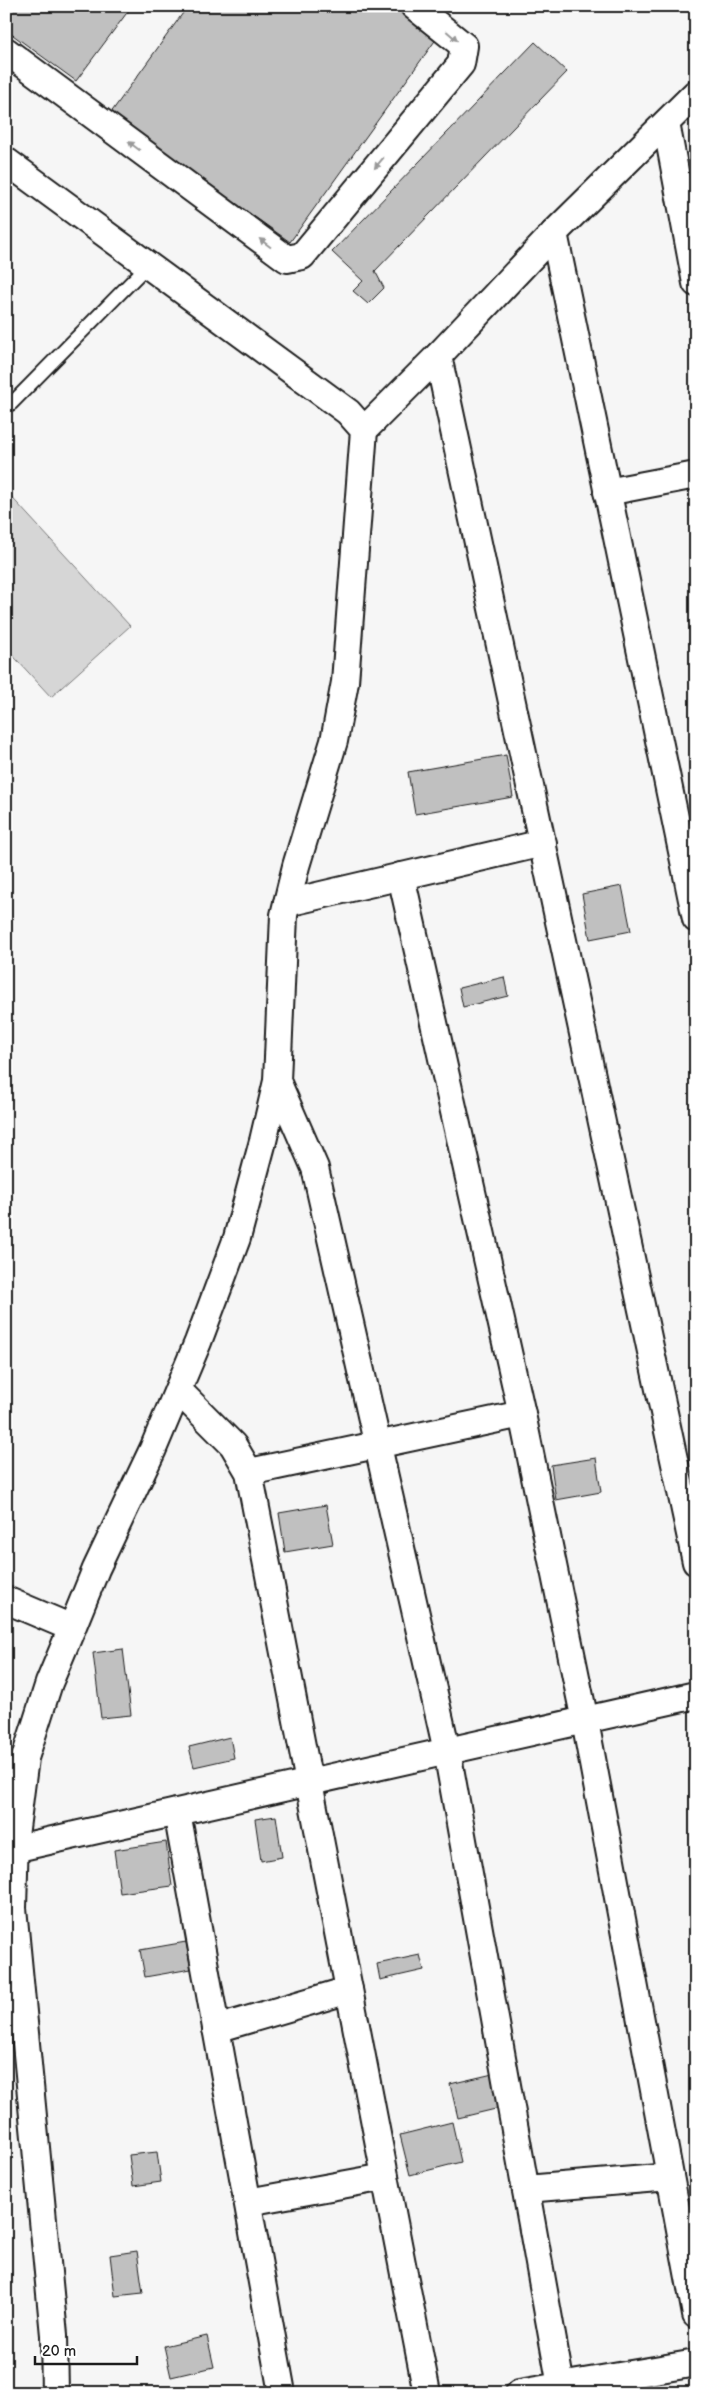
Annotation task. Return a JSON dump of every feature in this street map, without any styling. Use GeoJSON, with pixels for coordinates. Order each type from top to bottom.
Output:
{"type":"FeatureCollection","features":[{"type":"Feature","properties":{"kind":"street"},"geometry":{"type":"LineString","coordinates":[[6,51],[288,259],[302,256],[461,64],[464,46],[414,6]]}},
{"type":"Feature","properties":{"kind":"street"},"geometry":{"type":"LineString","coordinates":[[55,2393],[54,2336],[11,1929],[14,1849],[25,1758],[49,1683],[178,1390],[237,1238],[277,1081],[284,915],[296,866],[334,741],[345,682],[364,430],[438,356],[554,233],[696,93]]}},
{"type":"Feature","properties":{"kind":"street"},"geometry":{"type":"LineString","coordinates":[[666,123],[696,283]]}},
{"type":"Feature","properties":{"kind":"street"},"geometry":{"type":"LineString","coordinates":[[6,162],[348,412],[364,430]]}},
{"type":"Feature","properties":{"kind":"street"},"geometry":{"type":"LineString","coordinates":[[554,233],[696,919]]}},
{"type":"Feature","properties":{"kind":"street"},"geometry":{"type":"LineString","coordinates":[[438,356],[696,1562]]}},
{"type":"Feature","properties":{"kind":"street"},"geometry":{"type":"LineString","coordinates":[[607,492],[696,475]]}},
{"type":"Feature","properties":{"kind":"street"},"geometry":{"type":"LineString","coordinates":[[287,903],[543,843]]}},
{"type":"Feature","properties":{"kind":"street"},"geometry":{"type":"LineString","coordinates":[[401,876],[522,1414],[585,1721],[696,2315]]}},
{"type":"Feature","properties":{"kind":"street"},"geometry":{"type":"LineString","coordinates":[[277,1081],[315,1168],[447,1751],[561,2386]]}},
{"type":"Feature","properties":{"kind":"street"},"geometry":{"type":"LineString","coordinates":[[178,1390],[233,1445],[249,1472],[427,2393]]}},
{"type":"Feature","properties":{"kind":"street"},"geometry":{"type":"LineString","coordinates":[[249,1472],[522,1414]]}},
{"type":"Feature","properties":{"kind":"street"},"geometry":{"type":"LineString","coordinates":[[6,1600],[72,1628]]}},
{"type":"Feature","properties":{"kind":"street"},"geometry":{"type":"LineString","coordinates":[[14,1849],[696,1695]]}},
{"type":"Feature","properties":{"kind":"street"},"geometry":{"type":"LineString","coordinates":[[177,1812],[282,2393]]}},
{"type":"Feature","properties":{"kind":"street"},"geometry":{"type":"LineString","coordinates":[[216,2028],[349,1990]]}},
{"type":"Feature","properties":{"kind":"street"},"geometry":{"type":"LineString","coordinates":[[248,2202],[385,2177]]}},
{"type":"Feature","properties":{"kind":"street"},"geometry":{"type":"LineString","coordinates":[[526,2189],[670,2178]]}},
{"type":"Feature","properties":{"kind":"street"},"geometry":{"type":"LineString","coordinates":[[519,2393],[696,2363]]}},
{"type":"Feature","properties":{"kind":"lane"},"geometry":{"type":"LineString","coordinates":[[10,404],[148,266]]}},
{"type":"Feature","properties":{"kind":"shaded area"},"geometry":{"type":"Polygon","coordinates":[[[6,491],[130,626],[51,697],[6,648],[6,491]]]}},
{"type":"Feature","properties":{"kind":"building"},"geometry":{"type":"Polygon","coordinates":[[[6,6],[132,6],[76,81],[6,30],[6,6]]]}},
{"type":"Feature","properties":{"kind":"building"},"geometry":{"type":"Polygon","coordinates":[[[188,6],[392,6],[437,38],[290,242],[110,114],[188,6]]]}},
{"type":"Feature","properties":{"kind":"building"},"geometry":{"type":"Polygon","coordinates":[[[535,42],[567,72],[375,271],[384,288],[368,304],[353,291],[363,281],[332,252],[535,42]]]}},
{"type":"Feature","properties":{"kind":"building"},"geometry":{"type":"Polygon","coordinates":[[[506,755],[513,797],[415,814],[408,772],[506,755]]]}},
{"type":"Feature","properties":{"kind":"building"},"geometry":{"type":"Polygon","coordinates":[[[622,886],[631,931],[590,939],[582,894],[622,886]]]}},
{"type":"Feature","properties":{"kind":"building"},"geometry":{"type":"Polygon","coordinates":[[[504,977],[508,996],[463,1007],[459,988],[504,977]]]}},
{"type":"Feature","properties":{"kind":"building"},"geometry":{"type":"Polygon","coordinates":[[[596,1458],[601,1492],[556,1500],[551,1465],[596,1458]]]}},
{"type":"Feature","properties":{"kind":"building"},"geometry":{"type":"Polygon","coordinates":[[[326,1505],[333,1544],[285,1552],[279,1513],[326,1505]]]}},
{"type":"Feature","properties":{"kind":"building"},"geometry":{"type":"Polygon","coordinates":[[[123,1649],[131,1715],[101,1718],[93,1653],[123,1649]]]}},
{"type":"Feature","properties":{"kind":"building"},"geometry":{"type":"Polygon","coordinates":[[[230,1737],[234,1758],[194,1767],[189,1747],[230,1737]]]}},
{"type":"Feature","properties":{"kind":"building"},"geometry":{"type":"Polygon","coordinates":[[[276,1816],[282,1857],[261,1861],[255,1819],[276,1816]]]}},
{"type":"Feature","properties":{"kind":"building"},"geometry":{"type":"Polygon","coordinates":[[[166,1842],[172,1886],[120,1893],[114,1850],[166,1842]]]}},
{"type":"Feature","properties":{"kind":"building"},"geometry":{"type":"Polygon","coordinates":[[[186,1942],[191,1969],[145,1977],[140,1950],[186,1942]]]}},
{"type":"Feature","properties":{"kind":"building"},"geometry":{"type":"Polygon","coordinates":[[[420,1955],[424,1970],[380,1980],[377,1964],[420,1955]]]}},
{"type":"Feature","properties":{"kind":"building"},"geometry":{"type":"Polygon","coordinates":[[[497,2073],[504,2107],[458,2118],[450,2084],[497,2073]]]}},
{"type":"Feature","properties":{"kind":"building"},"geometry":{"type":"Polygon","coordinates":[[[452,2122],[461,2162],[410,2175],[400,2135],[452,2122]]]}},
{"type":"Feature","properties":{"kind":"building"},"geometry":{"type":"Polygon","coordinates":[[[157,2152],[161,2182],[133,2186],[129,2155],[157,2152]]]}},
{"type":"Feature","properties":{"kind":"building"},"geometry":{"type":"Polygon","coordinates":[[[137,2251],[143,2293],[115,2296],[110,2255],[137,2251]]]}},
{"type":"Feature","properties":{"kind":"building"},"geometry":{"type":"Polygon","coordinates":[[[207,2336],[214,2367],[171,2377],[164,2346],[207,2336]]]}}]}
